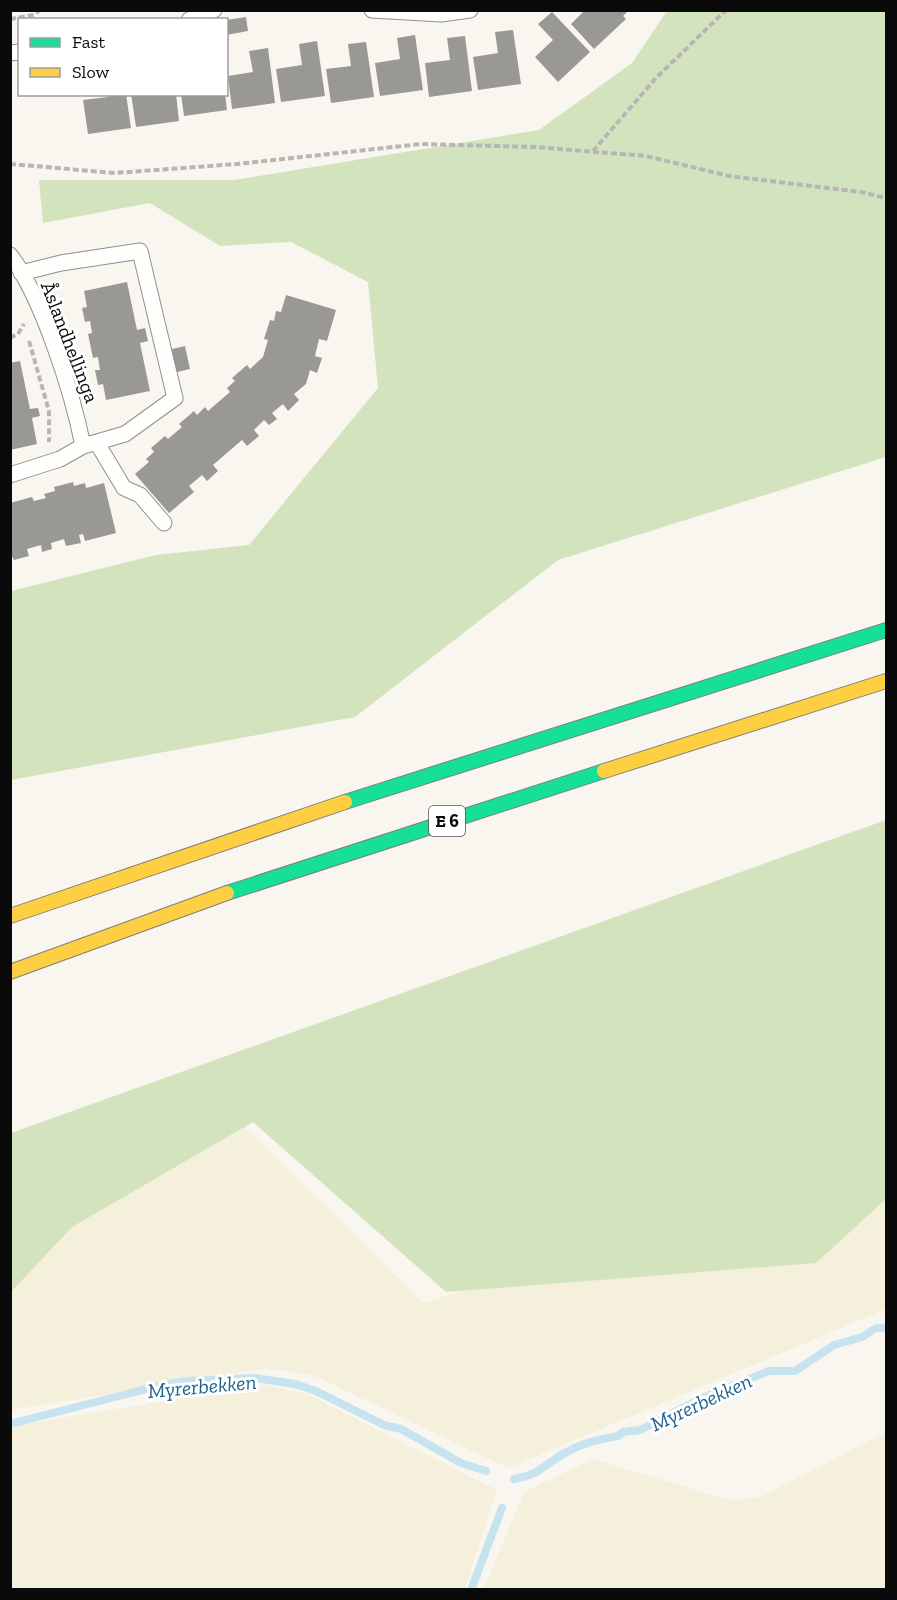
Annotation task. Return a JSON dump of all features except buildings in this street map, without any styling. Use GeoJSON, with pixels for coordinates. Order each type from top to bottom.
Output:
{"type":"FeatureCollection","features":[{"type":"Feature","properties":{"kind":"highway","name":"E 6"},"geometry":{"type":"LineString","coordinates":[[10,916],[252,832],[886,630]]}},
{"type":"Feature","properties":{"kind":"highway","name":"E 6"},"geometry":{"type":"LineString","coordinates":[[10,972],[260,881],[886,681]]}},
{"type":"Feature","properties":{"kind":"lane"},"geometry":{"type":"LineString","coordinates":[[194,18],[214,10]]}},
{"type":"Feature","properties":{"kind":"lane"},"geometry":{"type":"LineString","coordinates":[[372,10],[441,14],[470,10]]}},
{"type":"Feature","properties":{"kind":"lane"},"geometry":{"type":"LineString","coordinates":[[10,475],[42,466],[90,445],[125,434],[175,398],[140,251],[61,263],[21,273]]}},
{"type":"Feature","properties":{"kind":"lane","name":"Åslandhellinga"},"geometry":{"type":"LineString","coordinates":[[10,255],[35,301],[90,445],[124,488],[140,495],[164,523]]}},
{"type":"Feature","properties":{"kind":"path"},"geometry":{"type":"LineString","coordinates":[[10,19],[34,15],[40,10]]}},
{"type":"Feature","properties":{"kind":"path"},"geometry":{"type":"LineString","coordinates":[[592,152],[656,78],[726,10]]}},
{"type":"Feature","properties":{"kind":"path"},"geometry":{"type":"LineString","coordinates":[[10,164],[116,172],[155,171],[421,144],[646,156],[729,176],[861,192],[886,198]]}},
{"type":"Feature","properties":{"kind":"path"},"geometry":{"type":"LineString","coordinates":[[24,324],[51,423],[42,466]]}},
{"type":"Feature","properties":{"kind":"shaded area"},"geometry":{"type":"Polygon","coordinates":[[[235,1116],[423,1303],[526,1270],[792,1235],[886,1200],[886,1309],[508,1468],[315,1376],[267,1368],[11,1410],[10,1295],[71,1215],[235,1116]]]}},
{"type":"Feature","properties":{"kind":"shaded area"},"geometry":{"type":"Polygon","coordinates":[[[266,1385],[307,1394],[497,1490],[465,1589],[11,1589],[11,1426],[266,1385]]]}},
{"type":"Feature","properties":{"kind":"shaded area"},"geometry":{"type":"Polygon","coordinates":[[[886,1432],[886,1589],[484,1589],[524,1492],[593,1459],[732,1501],[763,1496],[886,1432]]]}},
{"type":"Feature","properties":{"kind":"green space"},"geometry":{"type":"Polygon","coordinates":[[[667,11],[886,11],[886,457],[558,560],[355,717],[11,780],[11,591],[156,555],[249,545],[378,388],[368,282],[291,242],[220,246],[150,203],[43,223],[39,180],[234,180],[539,130],[632,63],[667,11]]]}},
{"type":"Feature","properties":{"kind":"green space"},"geometry":{"type":"Polygon","coordinates":[[[886,820],[886,1199],[816,1263],[446,1292],[253,1122],[72,1227],[11,1292],[11,1133],[886,820]]]}},
{"type":"Feature","properties":{"kind":"waterway","name":"Myrerbekken"},"geometry":{"type":"LineString","coordinates":[[514,1479],[538,1471],[581,1445],[618,1436],[623,1432],[640,1430],[700,1399],[769,1371],[795,1371],[834,1345],[862,1337],[876,1328],[886,1328]]}},
{"type":"Feature","properties":{"kind":"waterway","name":"Myrerbekken"},"geometry":{"type":"LineString","coordinates":[[10,1424],[158,1386],[186,1381],[255,1378],[295,1384],[316,1391],[384,1425],[401,1429],[461,1463],[486,1471]]}},
{"type":"Feature","properties":{"kind":"waterway"},"geometry":{"type":"LineString","coordinates":[[471,1590],[502,1508]]}},
{"type":"Feature","properties":{"kind":"traffic: fast"},"geometry":{"type":"LineString","coordinates":[[345,802],[886,630]]}},
{"type":"Feature","properties":{"kind":"traffic: fast"},"geometry":{"type":"LineString","coordinates":[[227,893],[604,771]]}},
{"type":"Feature","properties":{"kind":"traffic: slow"},"geometry":{"type":"LineString","coordinates":[[604,771],[886,681]]}},
{"type":"Feature","properties":{"kind":"traffic: slow"},"geometry":{"type":"LineString","coordinates":[[10,916],[345,802]]}},
{"type":"Feature","properties":{"kind":"traffic: slow"},"geometry":{"type":"LineString","coordinates":[[10,972],[227,893]]}}]}
